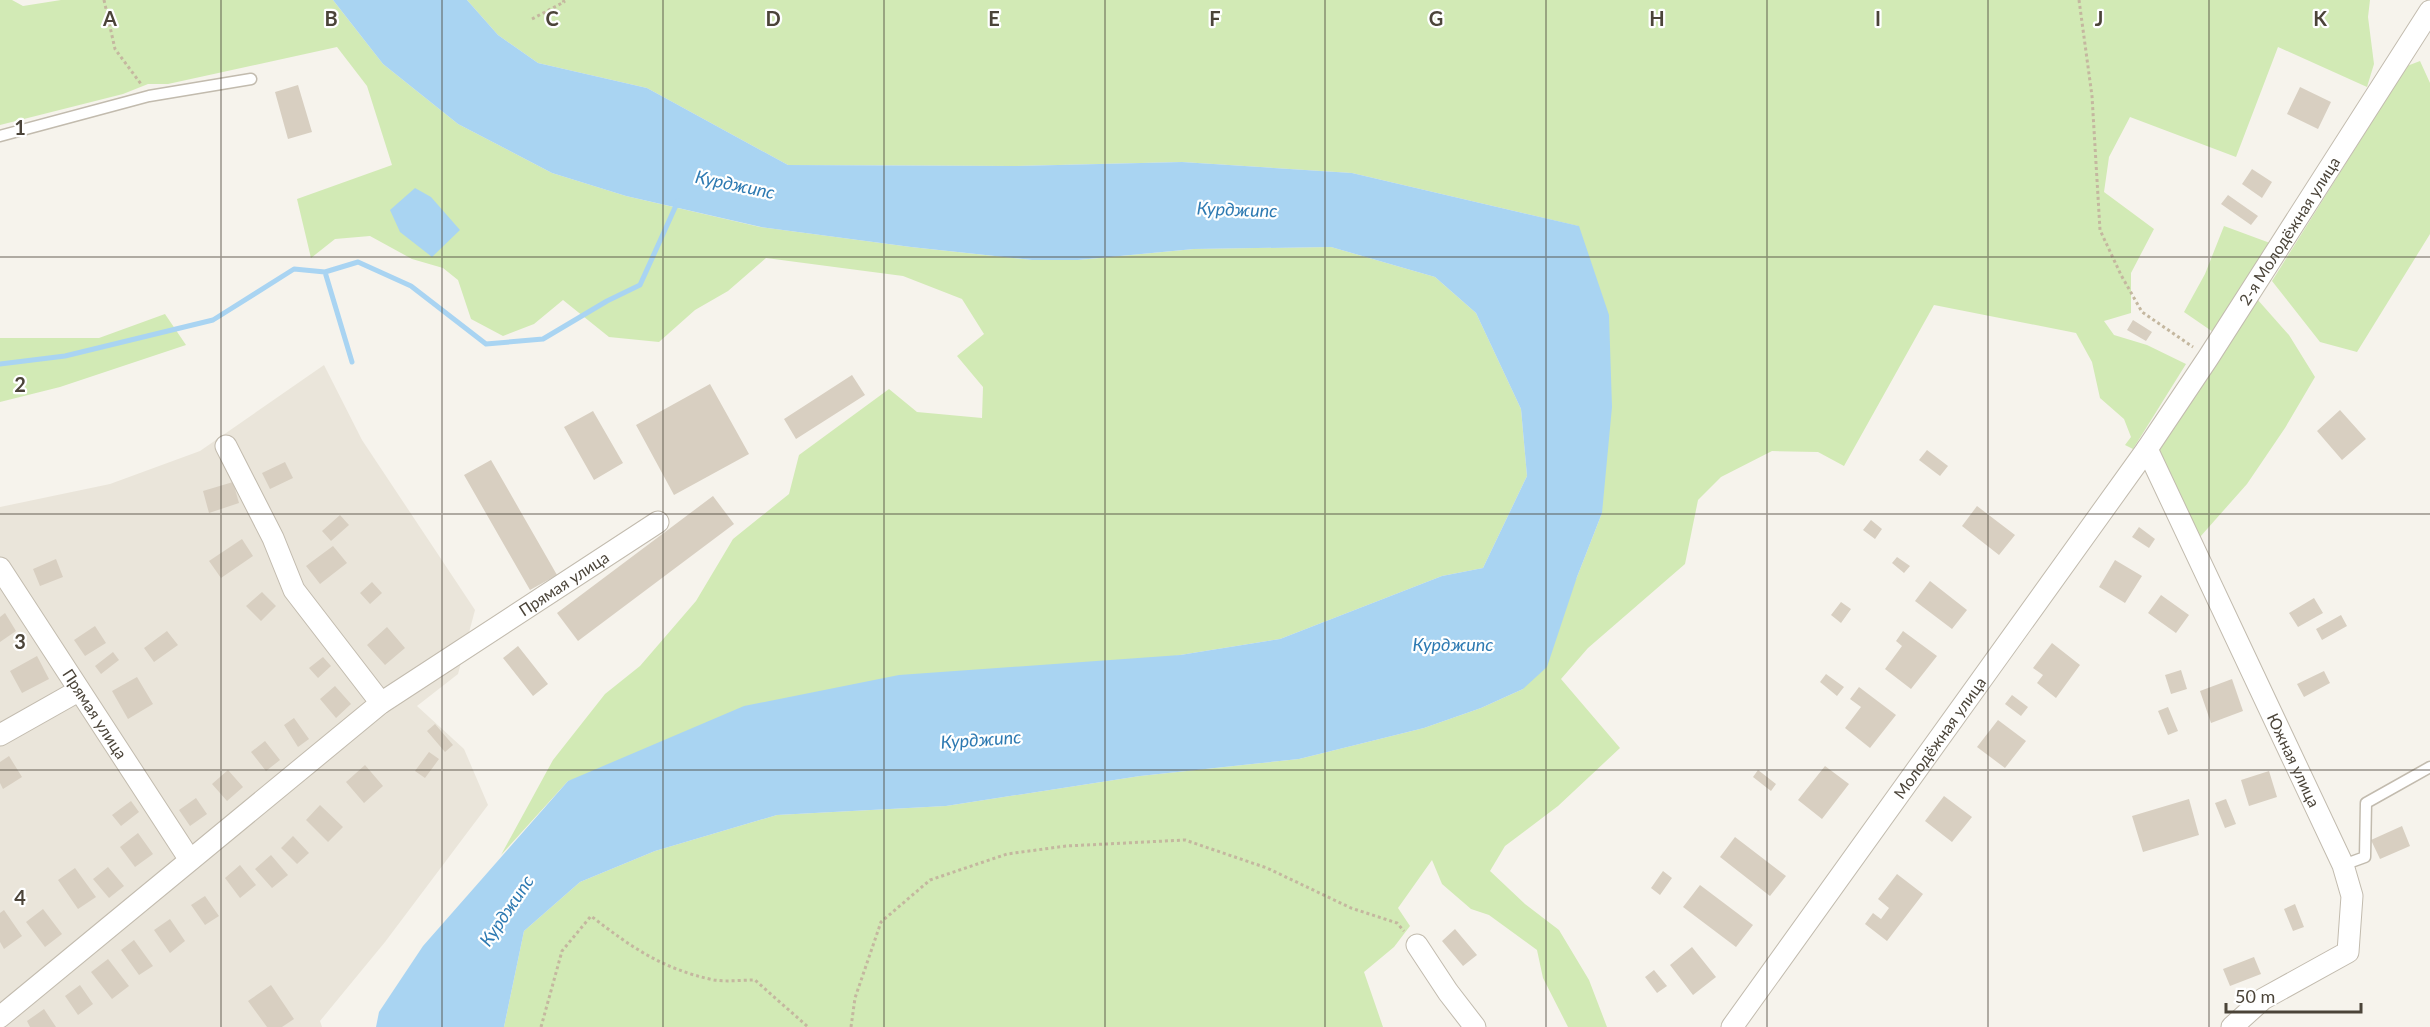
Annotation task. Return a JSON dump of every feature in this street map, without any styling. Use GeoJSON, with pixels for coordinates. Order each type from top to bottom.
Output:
{"type":"FeatureCollection","features":[{"type":"Feature","properties":{"kind":"street","name":"2-я Молодёжная улица"},"geometry":{"type":"LineString","coordinates":[[2147,449],[2208,358],[2430,11]]}},
{"type":"Feature","properties":{"kind":"street"},"geometry":{"type":"LineString","coordinates":[[226,446],[273,538],[294,590],[381,703]]}},
{"type":"Feature","properties":{"kind":"street","name":"Южная улица"},"geometry":{"type":"LineString","coordinates":[[2147,449],[2343,865],[2352,896],[2348,952],[2263,999],[2232,1027]]}},
{"type":"Feature","properties":{"kind":"street","name":"Молодёжная улица"},"geometry":{"type":"LineString","coordinates":[[1732,1027],[2147,449]]}},
{"type":"Feature","properties":{"kind":"street","name":"Прямая улица"},"geometry":{"type":"LineString","coordinates":[[0,1017],[381,703],[658,522]]}},
{"type":"Feature","properties":{"kind":"street","name":"Прямая улица"},"geometry":{"type":"LineString","coordinates":[[0,568],[190,860]]}},
{"type":"Feature","properties":{"kind":"street"},"geometry":{"type":"LineString","coordinates":[[0,735],[78,690]]}},
{"type":"Feature","properties":{"kind":"street"},"geometry":{"type":"LineString","coordinates":[[1417,945],[1448,992],[1475,1027]]}},
{"type":"Feature","properties":{"kind":"lane"},"geometry":{"type":"LineString","coordinates":[[0,136],[149,96],[251,79]]}},
{"type":"Feature","properties":{"kind":"lane"},"geometry":{"type":"LineString","coordinates":[[2343,865],[2365,857],[2366,803],[2430,767]]}},
{"type":"Feature","properties":{"kind":"path"},"geometry":{"type":"LineString","coordinates":[[104,0],[115,49],[149,96]]}},
{"type":"Feature","properties":{"kind":"path"},"geometry":{"type":"LineString","coordinates":[[532,19],[564,2],[563,0]]}},
{"type":"Feature","properties":{"kind":"path"},"geometry":{"type":"LineString","coordinates":[[2079,0],[2092,96],[2100,230],[2121,275],[2142,312],[2208,358]]}},
{"type":"Feature","properties":{"kind":"path"},"geometry":{"type":"LineString","coordinates":[[851,1027],[855,998],[881,922],[930,880],[1007,854],[1066,846],[1185,840],[1267,868],[1351,908],[1397,923],[1417,945]]}},
{"type":"Feature","properties":{"kind":"path"},"geometry":{"type":"LineString","coordinates":[[541,1027],[562,951],[591,916],[629,945],[657,962],[715,980],[756,980],[808,1027]]}},
{"type":"Feature","properties":{"kind":"shaded area"},"geometry":{"type":"Polygon","coordinates":[[[324,365],[362,440],[475,610],[458,674],[417,706],[464,749],[488,805],[385,942],[320,1021],[322,1027],[0,1027],[0,507],[110,484],[200,451],[324,365]]]}},
{"type":"Feature","properties":{"kind":"green space"},"geometry":{"type":"Polygon","coordinates":[[[0,0],[12,0],[23,6],[61,0],[333,0],[383,64],[458,124],[552,173],[626,196],[760,227],[1032,260],[1078,260],[1194,249],[1331,247],[1435,277],[1476,313],[1521,409],[1527,476],[1483,568],[1442,576],[1280,639],[1180,655],[568,781],[501,855],[553,760],[605,694],[640,666],[696,601],[733,539],[789,494],[799,455],[889,389],[917,412],[982,418],[983,387],[957,356],[984,334],[962,299],[903,276],[766,258],[728,291],[695,310],[659,342],[609,337],[563,300],[534,324],[503,336],[471,319],[458,280],[443,268],[412,259],[370,236],[335,239],[311,258],[297,199],[392,165],[367,86],[337,47],[168,84],[148,84],[123,94],[0,125],[0,0]]]}},
{"type":"Feature","properties":{"kind":"green space"},"geometry":{"type":"Polygon","coordinates":[[[467,0],[2370,0],[2368,17],[2374,64],[2367,87],[2278,47],[2236,157],[2130,117],[2109,157],[2104,192],[2154,229],[2131,273],[2131,313],[2104,321],[2114,335],[2147,345],[2186,364],[2133,449],[2125,445],[2131,437],[2124,419],[2100,398],[2092,362],[2076,333],[1934,305],[1844,466],[1818,452],[1772,451],[1721,477],[1698,500],[1685,564],[1588,648],[1561,679],[1620,748],[1558,806],[1505,846],[1490,871],[1525,904],[1559,930],[1589,980],[1607,1027],[1568,1027],[1543,978],[1537,950],[1489,915],[1471,909],[1442,884],[1432,860],[1398,908],[1410,926],[1394,947],[1364,972],[1383,1027],[504,1027],[524,931],[580,882],[655,851],[777,815],[946,806],[1140,776],[1299,759],[1424,728],[1481,708],[1523,689],[1577,577],[1602,513],[1578,226],[1352,173],[1182,162],[1014,166],[788,165],[647,88],[538,63],[498,35],[467,0]]]}},
{"type":"Feature","properties":{"kind":"green space"},"geometry":{"type":"Polygon","coordinates":[[[2420,61],[2430,83],[2430,234],[2357,352],[2320,342],[2272,281],[2407,66],[2420,61]]]}},
{"type":"Feature","properties":{"kind":"green space"},"geometry":{"type":"Polygon","coordinates":[[[2224,226],[2270,243],[2213,332],[2184,312],[2205,274],[2224,226]]]}},
{"type":"Feature","properties":{"kind":"green space"},"geometry":{"type":"Polygon","coordinates":[[[2257,299],[2289,335],[2315,377],[2285,428],[2247,484],[2200,537],[2156,450],[2257,299]]]}},
{"type":"Feature","properties":{"kind":"green space"},"geometry":{"type":"Polygon","coordinates":[[[165,314],[186,345],[60,387],[0,402],[0,338],[99,338],[165,314]]]}},
{"type":"Feature","properties":{"kind":"water","name":"Курджипс"},"geometry":{"type":"Polygon","coordinates":[[[333,0],[467,0],[498,35],[538,63],[647,88],[788,165],[1014,166],[1182,162],[1352,173],[1579,226],[1609,315],[1612,407],[1602,513],[1577,577],[1547,667],[1523,689],[1481,708],[1424,728],[1299,759],[1140,776],[946,806],[777,815],[655,851],[580,882],[524,931],[504,1027],[376,1027],[379,1012],[423,946],[568,781],[744,706],[899,675],[1180,655],[1280,639],[1442,576],[1483,568],[1527,476],[1521,409],[1476,313],[1435,277],[1331,247],[1194,249],[1078,260],[1032,260],[761,227],[626,196],[552,173],[458,124],[383,64],[333,0]]]}},
{"type":"Feature","properties":{"kind":"water"},"geometry":{"type":"Polygon","coordinates":[[[415,188],[431,197],[460,230],[432,257],[400,232],[390,210],[415,188]]]}},
{"type":"Feature","properties":{"kind":"building"},"geometry":{"type":"Polygon","coordinates":[[[298,85],[312,132],[288,139],[275,92],[298,85]]]}},
{"type":"Feature","properties":{"kind":"building"},"geometry":{"type":"Polygon","coordinates":[[[2300,87],[2331,102],[2318,129],[2287,114],[2300,87]]]}},
{"type":"Feature","properties":{"kind":"building"},"geometry":{"type":"Polygon","coordinates":[[[2252,169],[2272,182],[2262,198],[2242,184],[2252,169]]]}},
{"type":"Feature","properties":{"kind":"building"},"geometry":{"type":"Polygon","coordinates":[[[2228,195],[2258,216],[2251,225],[2221,204],[2228,195]]]}},
{"type":"Feature","properties":{"kind":"building"},"geometry":{"type":"Polygon","coordinates":[[[2133,320],[2152,332],[2146,341],[2127,330],[2133,320]]]}},
{"type":"Feature","properties":{"kind":"building"},"geometry":{"type":"Polygon","coordinates":[[[852,375],[865,395],[796,439],[784,419],[852,375]]]}},
{"type":"Feature","properties":{"kind":"building"},"geometry":{"type":"Polygon","coordinates":[[[710,384],[749,454],[674,495],[636,425],[710,384]]]}},
{"type":"Feature","properties":{"kind":"building"},"geometry":{"type":"Polygon","coordinates":[[[2340,410],[2366,439],[2342,460],[2317,431],[2340,410]]]}},
{"type":"Feature","properties":{"kind":"building"},"geometry":{"type":"Polygon","coordinates":[[[593,411],[623,463],[594,480],[564,427],[593,411]]]}},
{"type":"Feature","properties":{"kind":"building"},"geometry":{"type":"Polygon","coordinates":[[[1927,450],[1948,466],[1940,476],[1919,460],[1927,450]]]}},
{"type":"Feature","properties":{"kind":"building"},"geometry":{"type":"Polygon","coordinates":[[[491,460],[557,575],[530,590],[464,475],[491,460]]]}},
{"type":"Feature","properties":{"kind":"building"},"geometry":{"type":"Polygon","coordinates":[[[285,462],[293,478],[270,489],[262,473],[285,462]]]}},
{"type":"Feature","properties":{"kind":"building"},"geometry":{"type":"Polygon","coordinates":[[[233,482],[239,503],[209,513],[203,491],[233,482]]]}},
{"type":"Feature","properties":{"kind":"building"},"geometry":{"type":"Polygon","coordinates":[[[713,496],[734,524],[578,641],[557,613],[713,496]]]}},
{"type":"Feature","properties":{"kind":"building"},"geometry":{"type":"Polygon","coordinates":[[[1977,506],[2015,535],[1999,555],[1962,526],[1977,506]]]}},
{"type":"Feature","properties":{"kind":"building"},"geometry":{"type":"Polygon","coordinates":[[[340,515],[349,525],[331,541],[322,531],[340,515]]]}},
{"type":"Feature","properties":{"kind":"building"},"geometry":{"type":"Polygon","coordinates":[[[1871,520],[1882,529],[1875,539],[1863,530],[1871,520]]]}},
{"type":"Feature","properties":{"kind":"building"},"geometry":{"type":"Polygon","coordinates":[[[2139,527],[2155,539],[2149,548],[2132,537],[2139,527]]]}},
{"type":"Feature","properties":{"kind":"building"},"geometry":{"type":"Polygon","coordinates":[[[242,539],[253,556],[221,578],[209,561],[242,539]]]}},
{"type":"Feature","properties":{"kind":"building"},"geometry":{"type":"Polygon","coordinates":[[[333,546],[347,563],[320,584],[306,566],[333,546]]]}},
{"type":"Feature","properties":{"kind":"building"},"geometry":{"type":"Polygon","coordinates":[[[1897,557],[1910,566],[1904,573],[1892,563],[1897,557]]]}},
{"type":"Feature","properties":{"kind":"building"},"geometry":{"type":"Polygon","coordinates":[[[56,559],[63,577],[40,586],[33,569],[56,559]]]}},
{"type":"Feature","properties":{"kind":"building"},"geometry":{"type":"Polygon","coordinates":[[[2115,560],[2142,576],[2125,603],[2099,587],[2115,560]]]}},
{"type":"Feature","properties":{"kind":"building"},"geometry":{"type":"Polygon","coordinates":[[[1930,581],[1967,610],[1952,629],[1915,601],[1930,581]]]}},
{"type":"Feature","properties":{"kind":"building"},"geometry":{"type":"Polygon","coordinates":[[[372,582],[382,593],[370,604],[360,593],[372,582]]]}},
{"type":"Feature","properties":{"kind":"building"},"geometry":{"type":"Polygon","coordinates":[[[262,592],[276,606],[261,621],[246,606],[262,592]]]}},
{"type":"Feature","properties":{"kind":"building"},"geometry":{"type":"Polygon","coordinates":[[[2161,595],[2189,615],[2176,633],[2148,613],[2161,595]]]}},
{"type":"Feature","properties":{"kind":"building"},"geometry":{"type":"Polygon","coordinates":[[[2314,598],[2323,613],[2298,627],[2289,613],[2314,598]]]}},
{"type":"Feature","properties":{"kind":"building"},"geometry":{"type":"Polygon","coordinates":[[[1841,602],[1851,609],[1841,623],[1831,615],[1841,602]]]}},
{"type":"Feature","properties":{"kind":"building"},"geometry":{"type":"Polygon","coordinates":[[[5,613],[16,631],[0,642],[0,617],[5,613]]]}},
{"type":"Feature","properties":{"kind":"building"},"geometry":{"type":"Polygon","coordinates":[[[2341,615],[2347,626],[2322,640],[2316,629],[2341,615]]]}},
{"type":"Feature","properties":{"kind":"building"},"geometry":{"type":"Polygon","coordinates":[[[95,626],[106,643],[85,656],[74,640],[95,626]]]}},
{"type":"Feature","properties":{"kind":"building"},"geometry":{"type":"Polygon","coordinates":[[[387,627],[405,648],[385,665],[367,645],[387,627]]]}},
{"type":"Feature","properties":{"kind":"building"},"geometry":{"type":"Polygon","coordinates":[[[167,631],[178,645],[154,662],[144,648],[167,631]]]}},
{"type":"Feature","properties":{"kind":"building"},"geometry":{"type":"Polygon","coordinates":[[[1903,631],[1937,656],[1911,689],[1885,669],[1902,646],[1896,641],[1903,631]]]}},
{"type":"Feature","properties":{"kind":"building"},"geometry":{"type":"Polygon","coordinates":[[[2052,643],[2080,665],[2056,698],[2037,683],[2043,675],[2033,668],[2052,643]]]}},
{"type":"Feature","properties":{"kind":"building"},"geometry":{"type":"Polygon","coordinates":[[[518,646],[548,684],[533,696],[503,658],[518,646]]]}},
{"type":"Feature","properties":{"kind":"building"},"geometry":{"type":"Polygon","coordinates":[[[113,652],[119,660],[101,674],[95,666],[113,652]]]}},
{"type":"Feature","properties":{"kind":"building"},"geometry":{"type":"Polygon","coordinates":[[[37,656],[49,679],[22,693],[10,671],[37,656]]]}},
{"type":"Feature","properties":{"kind":"building"},"geometry":{"type":"Polygon","coordinates":[[[323,657],[331,666],[318,678],[309,668],[323,657]]]}},
{"type":"Feature","properties":{"kind":"building"},"geometry":{"type":"Polygon","coordinates":[[[2181,670],[2187,689],[2171,694],[2165,675],[2181,670]]]}},
{"type":"Feature","properties":{"kind":"building"},"geometry":{"type":"Polygon","coordinates":[[[2324,671],[2330,683],[2304,697],[2297,684],[2324,671]]]}},
{"type":"Feature","properties":{"kind":"building"},"geometry":{"type":"Polygon","coordinates":[[[1826,674],[1844,687],[1837,696],[1820,682],[1826,674]]]}},
{"type":"Feature","properties":{"kind":"building"},"geometry":{"type":"Polygon","coordinates":[[[137,677],[153,704],[128,719],[112,691],[137,677]]]}},
{"type":"Feature","properties":{"kind":"building"},"geometry":{"type":"Polygon","coordinates":[[[2232,679],[2243,711],[2211,723],[2200,691],[2232,679]]]}},
{"type":"Feature","properties":{"kind":"building"},"geometry":{"type":"Polygon","coordinates":[[[335,686],[351,704],[336,718],[320,699],[335,686]]]}},
{"type":"Feature","properties":{"kind":"building"},"geometry":{"type":"Polygon","coordinates":[[[1859,687],[1896,715],[1870,748],[1845,728],[1861,707],[1850,699],[1859,687]]]}},
{"type":"Feature","properties":{"kind":"building"},"geometry":{"type":"Polygon","coordinates":[[[2012,695],[2028,707],[2021,716],[2005,704],[2012,695]]]}},
{"type":"Feature","properties":{"kind":"building"},"geometry":{"type":"Polygon","coordinates":[[[2168,707],[2178,731],[2168,735],[2158,711],[2168,707]]]}},
{"type":"Feature","properties":{"kind":"building"},"geometry":{"type":"Polygon","coordinates":[[[294,718],[309,739],[298,747],[284,725],[294,718]]]}},
{"type":"Feature","properties":{"kind":"building"},"geometry":{"type":"Polygon","coordinates":[[[1998,720],[2026,741],[2005,768],[1977,747],[1998,720]]]}},
{"type":"Feature","properties":{"kind":"building"},"geometry":{"type":"Polygon","coordinates":[[[435,724],[453,745],[445,752],[427,731],[435,724]]]}},
{"type":"Feature","properties":{"kind":"building"},"geometry":{"type":"Polygon","coordinates":[[[265,741],[280,760],[266,771],[251,752],[265,741]]]}},
{"type":"Feature","properties":{"kind":"building"},"geometry":{"type":"Polygon","coordinates":[[[429,752],[439,759],[425,778],[415,771],[429,752]]]}},
{"type":"Feature","properties":{"kind":"building"},"geometry":{"type":"Polygon","coordinates":[[[9,756],[22,777],[3,789],[0,783],[0,762],[9,756]]]}},
{"type":"Feature","properties":{"kind":"building"},"geometry":{"type":"Polygon","coordinates":[[[365,765],[383,786],[364,803],[346,782],[365,765]]]}},
{"type":"Feature","properties":{"kind":"building"},"geometry":{"type":"Polygon","coordinates":[[[1825,766],[1849,784],[1822,819],[1798,800],[1825,766]]]}},
{"type":"Feature","properties":{"kind":"building"},"geometry":{"type":"Polygon","coordinates":[[[228,770],[243,787],[227,801],[212,784],[228,770]]]}},
{"type":"Feature","properties":{"kind":"building"},"geometry":{"type":"Polygon","coordinates":[[[1758,770],[1776,784],[1771,791],[1753,777],[1758,770]]]}},
{"type":"Feature","properties":{"kind":"building"},"geometry":{"type":"Polygon","coordinates":[[[2269,771],[2277,797],[2249,806],[2241,780],[2269,771]]]}},
{"type":"Feature","properties":{"kind":"building"},"geometry":{"type":"Polygon","coordinates":[[[1944,796],[1972,817],[1952,842],[1925,821],[1944,796]]]}},
{"type":"Feature","properties":{"kind":"building"},"geometry":{"type":"Polygon","coordinates":[[[196,798],[207,814],[190,826],[179,810],[196,798]]]}},
{"type":"Feature","properties":{"kind":"building"},"geometry":{"type":"Polygon","coordinates":[[[2189,799],[2199,835],[2143,852],[2132,816],[2189,799]]]}},
{"type":"Feature","properties":{"kind":"building"},"geometry":{"type":"Polygon","coordinates":[[[2226,799],[2236,824],[2225,828],[2215,803],[2226,799]]]}},
{"type":"Feature","properties":{"kind":"building"},"geometry":{"type":"Polygon","coordinates":[[[131,801],[139,812],[121,826],[112,815],[131,801]]]}},
{"type":"Feature","properties":{"kind":"building"},"geometry":{"type":"Polygon","coordinates":[[[320,805],[343,827],[328,842],[306,820],[320,805]]]}},
{"type":"Feature","properties":{"kind":"building"},"geometry":{"type":"Polygon","coordinates":[[[2402,826],[2410,846],[2380,859],[2371,840],[2402,826]]]}},
{"type":"Feature","properties":{"kind":"building"},"geometry":{"type":"Polygon","coordinates":[[[138,833],[153,854],[135,867],[120,847],[138,833]]]}},
{"type":"Feature","properties":{"kind":"building"},"geometry":{"type":"Polygon","coordinates":[[[293,836],[309,853],[297,864],[281,848],[293,836]]]}},
{"type":"Feature","properties":{"kind":"building"},"geometry":{"type":"Polygon","coordinates":[[[1735,837],[1786,876],[1770,896],[1720,857],[1735,837]]]}},
{"type":"Feature","properties":{"kind":"building"},"geometry":{"type":"Polygon","coordinates":[[[271,855],[288,875],[272,888],[255,869],[271,855]]]}},
{"type":"Feature","properties":{"kind":"building"},"geometry":{"type":"Polygon","coordinates":[[[240,865],[256,885],[240,898],[225,878],[240,865]]]}},
{"type":"Feature","properties":{"kind":"building"},"geometry":{"type":"Polygon","coordinates":[[[108,867],[124,886],[109,898],[93,879],[108,867]]]}},
{"type":"Feature","properties":{"kind":"building"},"geometry":{"type":"Polygon","coordinates":[[[75,868],[96,897],[78,909],[58,880],[75,868]]]}},
{"type":"Feature","properties":{"kind":"building"},"geometry":{"type":"Polygon","coordinates":[[[1663,871],[1672,878],[1660,895],[1651,888],[1663,871]]]}},
{"type":"Feature","properties":{"kind":"building"},"geometry":{"type":"Polygon","coordinates":[[[1897,874],[1923,894],[1887,941],[1865,924],[1873,913],[1881,919],[1889,908],[1878,899],[1897,874]]]}},
{"type":"Feature","properties":{"kind":"building"},"geometry":{"type":"Polygon","coordinates":[[[1700,885],[1753,925],[1736,947],[1683,907],[1700,885]]]}},
{"type":"Feature","properties":{"kind":"building"},"geometry":{"type":"Polygon","coordinates":[[[205,896],[219,916],[205,925],[191,905],[205,896]]]}},
{"type":"Feature","properties":{"kind":"building"},"geometry":{"type":"Polygon","coordinates":[[[2295,904],[2304,927],[2293,931],[2284,909],[2295,904]]]}},
{"type":"Feature","properties":{"kind":"building"},"geometry":{"type":"Polygon","coordinates":[[[43,909],[62,934],[45,947],[26,922],[43,909]]]}},
{"type":"Feature","properties":{"kind":"building"},"geometry":{"type":"Polygon","coordinates":[[[4,910],[22,936],[4,949],[0,942],[0,913],[4,910]]]}},
{"type":"Feature","properties":{"kind":"building"},"geometry":{"type":"Polygon","coordinates":[[[170,919],[185,941],[170,953],[154,930],[170,919]]]}},
{"type":"Feature","properties":{"kind":"building"},"geometry":{"type":"Polygon","coordinates":[[[1455,929],[1477,955],[1463,966],[1442,941],[1455,929]]]}},
{"type":"Feature","properties":{"kind":"building"},"geometry":{"type":"Polygon","coordinates":[[[134,940],[153,966],[139,975],[121,950],[134,940]]]}},
{"type":"Feature","properties":{"kind":"building"},"geometry":{"type":"Polygon","coordinates":[[[1692,947],[1716,977],[1693,995],[1670,965],[1692,947]]]}},
{"type":"Feature","properties":{"kind":"building"},"geometry":{"type":"Polygon","coordinates":[[[2254,957],[2261,974],[2230,986],[2223,969],[2254,957]]]}},
{"type":"Feature","properties":{"kind":"building"},"geometry":{"type":"Polygon","coordinates":[[[108,959],[129,986],[112,999],[91,972],[108,959]]]}},
{"type":"Feature","properties":{"kind":"building"},"geometry":{"type":"Polygon","coordinates":[[[1654,970],[1667,986],[1657,993],[1645,977],[1654,970]]]}},
{"type":"Feature","properties":{"kind":"building"},"geometry":{"type":"Polygon","coordinates":[[[80,985],[93,1004],[78,1015],[65,996],[80,985]]]}},
{"type":"Feature","properties":{"kind":"building"},"geometry":{"type":"Polygon","coordinates":[[[271,985],[294,1019],[282,1027],[267,1027],[248,1001],[271,985]]]}},
{"type":"Feature","properties":{"kind":"building"},"geometry":{"type":"Polygon","coordinates":[[[44,1009],[56,1027],[30,1027],[27,1021],[44,1009]]]}},
{"type":"Feature","properties":{"kind":"waterway"},"geometry":{"type":"LineString","coordinates":[[325,272],[358,262],[411,286],[486,344],[543,339],[607,301],[640,285],[678,201]]}},
{"type":"Feature","properties":{"kind":"waterway"},"geometry":{"type":"LineString","coordinates":[[0,364],[65,356],[213,320],[294,269],[325,272],[352,362]]}}]}
